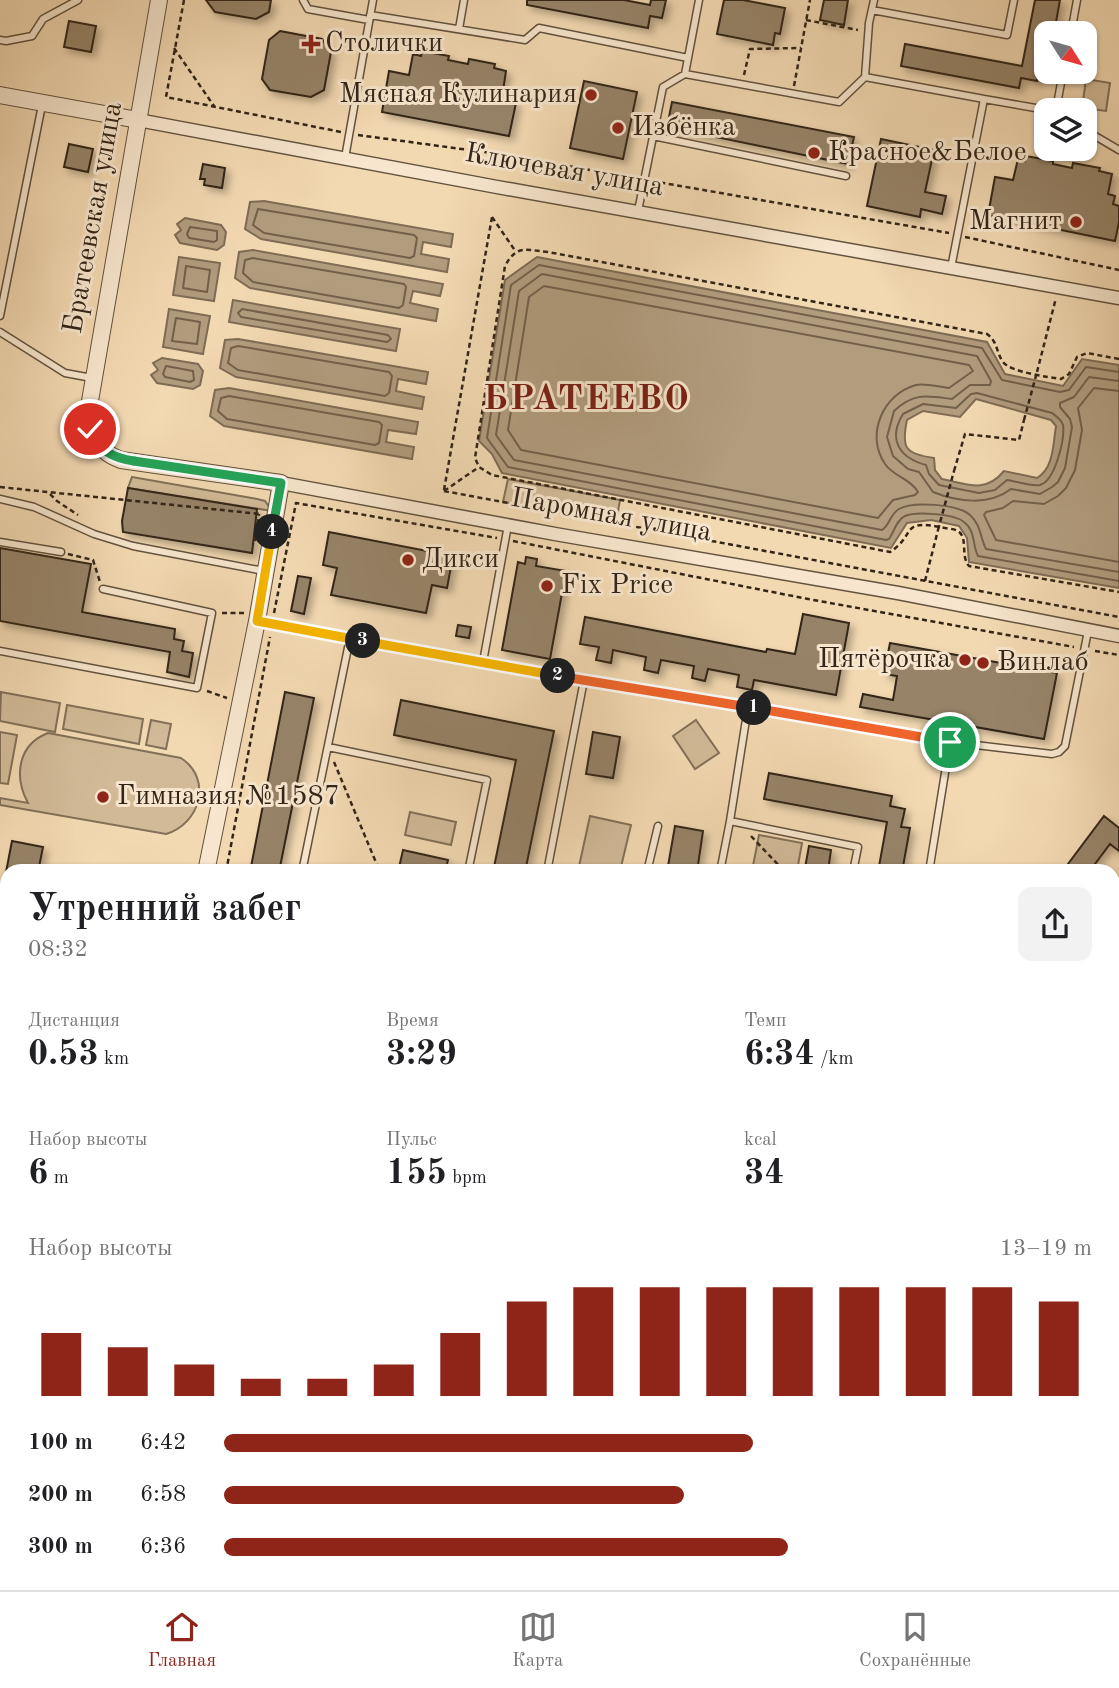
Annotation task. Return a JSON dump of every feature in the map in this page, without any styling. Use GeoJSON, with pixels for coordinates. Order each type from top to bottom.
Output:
{"type":"FeatureCollection","features":[{"type":"Feature","properties":{"kind":"street","name":"Братеевская улица"},"geometry":{"type":"LineString","coordinates":[[98,445],[93,437],[89,417],[93,378],[159,0]]}},
{"type":"Feature","properties":{"kind":"street","name":"Ключевая улица"},"geometry":{"type":"LineString","coordinates":[[0,95],[1119,298]]}},
{"type":"Feature","properties":{"kind":"street","name":"Паромная улица"},"geometry":{"type":"LineString","coordinates":[[98,445],[112,457],[121,460],[281,483],[898,593],[1119,636]]}},
{"type":"Feature","properties":{"kind":"street"},"geometry":{"type":"LineString","coordinates":[[207,864],[259,620],[281,483]]}},
{"type":"Feature","properties":{"kind":"lane"},"geometry":{"type":"LineString","coordinates":[[0,40],[32,36],[43,19],[78,0]]}},
{"type":"Feature","properties":{"kind":"lane"},"geometry":{"type":"LineString","coordinates":[[303,0],[308,9],[525,40],[539,28],[688,58]]}},
{"type":"Feature","properties":{"kind":"lane"},"geometry":{"type":"LineString","coordinates":[[345,158],[373,0]]}},
{"type":"Feature","properties":{"kind":"lane"},"geometry":{"type":"LineString","coordinates":[[459,29],[464,0]]}},
{"type":"Feature","properties":{"kind":"lane"},"geometry":{"type":"LineString","coordinates":[[685,74],[699,0]]}},
{"type":"Feature","properties":{"kind":"lane"},"geometry":{"type":"LineString","coordinates":[[638,211],[663,86],[685,74],[839,102],[865,77],[874,0]]}},
{"type":"Feature","properties":{"kind":"lane"},"geometry":{"type":"LineString","coordinates":[[872,10],[1007,35],[1014,0]]}},
{"type":"Feature","properties":{"kind":"lane"},"geometry":{"type":"LineString","coordinates":[[1073,21],[1077,0]]}},
{"type":"Feature","properties":{"kind":"lane"},"geometry":{"type":"LineString","coordinates":[[865,77],[1034,108]]}},
{"type":"Feature","properties":{"kind":"lane"},"geometry":{"type":"LineString","coordinates":[[951,268],[984,99]]}},
{"type":"Feature","properties":{"kind":"lane"},"geometry":{"type":"LineString","coordinates":[[0,316],[42,103]]}},
{"type":"Feature","properties":{"kind":"lane"},"geometry":{"type":"LineString","coordinates":[[653,136],[846,176]]}},
{"type":"Feature","properties":{"kind":"lane"},"geometry":{"type":"LineString","coordinates":[[1097,137],[1119,150]]}},
{"type":"Feature","properties":{"kind":"lane"},"geometry":{"type":"LineString","coordinates":[[0,332],[65,373],[93,378]]}},
{"type":"Feature","properties":{"kind":"lane"},"geometry":{"type":"LineString","coordinates":[[0,499],[34,507],[94,534],[133,546],[265,572]]}},
{"type":"Feature","properties":{"kind":"lane"},"geometry":{"type":"LineString","coordinates":[[482,662],[508,525]]}},
{"type":"Feature","properties":{"kind":"lane"},"geometry":{"type":"LineString","coordinates":[[0,542],[61,552]]}},
{"type":"Feature","properties":{"kind":"lane"},"geometry":{"type":"LineString","coordinates":[[0,651],[197,688],[212,613],[103,589]]}},
{"type":"Feature","properties":{"kind":"lane"},"geometry":{"type":"LineString","coordinates":[[259,620],[482,662],[950,742],[1052,754],[1065,746],[1088,631]]}},
{"type":"Feature","properties":{"kind":"lane"},"geometry":{"type":"LineString","coordinates":[[304,864],[350,638]]}},
{"type":"Feature","properties":{"kind":"lane"},"geometry":{"type":"LineString","coordinates":[[549,864],[584,680]]}},
{"type":"Feature","properties":{"kind":"lane"},"geometry":{"type":"LineString","coordinates":[[722,864],[748,707]]}},
{"type":"Feature","properties":{"kind":"lane"},"geometry":{"type":"LineString","coordinates":[[930,864],[950,742]]}},
{"type":"Feature","properties":{"kind":"lane"},"geometry":{"type":"LineString","coordinates":[[328,747],[486,780],[470,864]]}},
{"type":"Feature","properties":{"kind":"lane"},"geometry":{"type":"LineString","coordinates":[[730,821],[858,847],[855,864]]}},
{"type":"Feature","properties":{"kind":"lane"},"geometry":{"type":"LineString","coordinates":[[649,864],[658,826]]}},
{"type":"Feature","properties":{"kind":"path"},"geometry":{"type":"LineString","coordinates":[[184,0],[166,97],[349,134],[506,155],[958,235],[1119,270]]}},
{"type":"Feature","properties":{"kind":"path"},"geometry":{"type":"LineString","coordinates":[[793,94],[810,0]]}},
{"type":"Feature","properties":{"kind":"path"},"geometry":{"type":"LineString","coordinates":[[806,20],[869,32]]}},
{"type":"Feature","properties":{"kind":"path"},"geometry":{"type":"LineString","coordinates":[[174,48],[215,108]]}},
{"type":"Feature","properties":{"kind":"path"},"geometry":{"type":"LineString","coordinates":[[743,85],[750,49],[801,48]]}},
{"type":"Feature","properties":{"kind":"path"},"geometry":{"type":"LineString","coordinates":[[444,491],[492,217],[516,251]]}},
{"type":"Feature","properties":{"kind":"path"},"geometry":{"type":"LineString","coordinates":[[1119,359],[1087,353],[1077,356],[1069,374],[1061,379],[1009,368],[1003,362],[994,339],[987,334],[520,249],[511,254],[505,266],[475,458],[479,467],[492,475],[508,479],[890,552],[898,547],[908,529],[918,525],[930,525],[958,531],[962,536],[965,562],[969,566],[1119,592]]}},
{"type":"Feature","properties":{"kind":"path"},"geometry":{"type":"LineString","coordinates":[[925,581],[965,434],[1019,440],[1058,288]]}},
{"type":"Feature","properties":{"kind":"path"},"geometry":{"type":"LineString","coordinates":[[444,491],[479,467]]}},
{"type":"Feature","properties":{"kind":"path"},"geometry":{"type":"LineString","coordinates":[[0,487],[271,515]]}},
{"type":"Feature","properties":{"kind":"path"},"geometry":{"type":"LineString","coordinates":[[444,491],[1119,617]]}},
{"type":"Feature","properties":{"kind":"path"},"geometry":{"type":"LineString","coordinates":[[50,494],[87,521]]}},
{"type":"Feature","properties":{"kind":"path"},"geometry":{"type":"LineString","coordinates":[[227,864],[259,620],[296,503],[1119,655]]}},
{"type":"Feature","properties":{"kind":"path"},"geometry":{"type":"LineString","coordinates":[[254,550],[259,514]]}},
{"type":"Feature","properties":{"kind":"path"},"geometry":{"type":"LineString","coordinates":[[61,552],[93,560],[103,589]]}},
{"type":"Feature","properties":{"kind":"path"},"geometry":{"type":"LineString","coordinates":[[212,613],[259,620]]}},
{"type":"Feature","properties":{"kind":"path"},"geometry":{"type":"LineString","coordinates":[[197,688],[232,699]]}},
{"type":"Feature","properties":{"kind":"path"},"geometry":{"type":"LineString","coordinates":[[328,747],[377,864]]}},
{"type":"Feature","properties":{"kind":"path"},"geometry":{"type":"LineString","coordinates":[[739,823],[777,864]]}},
{"type":"Feature","properties":{"kind":"shaded area"},"geometry":{"type":"Polygon","coordinates":[[[1097,81],[1110,83],[1106,111],[1097,110],[1097,98],[1083,98],[1085,84],[1097,84],[1097,81]]]}},
{"type":"Feature","properties":{"kind":"shaded area"},"geometry":{"type":"Polygon","coordinates":[[[132,477],[257,499],[265,501],[272,511],[128,488],[132,477]]]}},
{"type":"Feature","properties":{"kind":"shaded area"},"geometry":{"type":"Polygon","coordinates":[[[508,479],[620,500],[616,523],[503,502],[508,479]]]}},
{"type":"Feature","properties":{"kind":"shaded area"},"geometry":{"type":"Polygon","coordinates":[[[1,692],[60,703],[55,732],[0,721],[1,692]]]}},
{"type":"Feature","properties":{"kind":"shaded area"},"geometry":{"type":"Polygon","coordinates":[[[67,705],[143,719],[139,744],[63,729],[67,705]]]}},
{"type":"Feature","properties":{"kind":"shaded area"},"geometry":{"type":"Polygon","coordinates":[[[151,720],[171,724],[166,749],[146,745],[151,720]]]}},
{"type":"Feature","properties":{"kind":"shaded area"},"geometry":{"type":"Polygon","coordinates":[[[696,720],[719,753],[695,769],[673,736],[696,720]]]}},
{"type":"Feature","properties":{"kind":"shaded area"},"geometry":{"type":"Polygon","coordinates":[[[0,732],[17,735],[8,784],[0,783],[0,732]]]}},
{"type":"Feature","properties":{"kind":"shaded area"},"geometry":{"type":"Polygon","coordinates":[[[48,733],[181,758],[197,777],[199,789],[194,811],[178,829],[166,834],[0,805],[0,798],[28,803],[21,783],[21,763],[30,745],[48,733]]]}},
{"type":"Feature","properties":{"kind":"shaded area"},"geometry":{"type":"Polygon","coordinates":[[[410,812],[456,822],[451,845],[405,835],[410,812]]]}},
{"type":"Feature","properties":{"kind":"shaded area"},"geometry":{"type":"Polygon","coordinates":[[[590,816],[631,825],[622,864],[580,864],[590,816]]]}},
{"type":"Feature","properties":{"kind":"shaded area"},"geometry":{"type":"Polygon","coordinates":[[[759,835],[802,843],[798,864],[753,864],[759,835]]]}},
{"type":"Feature","properties":{"kind":"water"},"geometry":{"type":"Polygon","coordinates":[[[264,201],[453,234],[451,247],[423,242],[421,254],[449,259],[447,272],[261,239],[245,229],[250,202],[264,201]]]}},
{"type":"Feature","properties":{"kind":"water"},"geometry":{"type":"Polygon","coordinates":[[[185,218],[221,225],[226,232],[224,245],[217,250],[180,243],[175,235],[181,230],[177,224],[185,218]]]}},
{"type":"Feature","properties":{"kind":"water"},"geometry":{"type":"Polygon","coordinates":[[[253,250],[443,284],[440,296],[413,291],[410,303],[438,309],[436,321],[250,288],[235,278],[239,252],[253,250]]]}},
{"type":"Feature","properties":{"kind":"water"},"geometry":{"type":"Polygon","coordinates":[[[179,257],[220,263],[214,301],[173,295],[179,257]]]}},
{"type":"Feature","properties":{"kind":"water"},"geometry":{"type":"Polygon","coordinates":[[[537,257],[987,342],[1005,374],[1063,386],[1082,359],[1119,365],[1119,588],[969,562],[967,538],[959,526],[931,520],[907,523],[891,548],[502,473],[492,454],[479,441],[505,280],[537,257]],[[976,399],[960,417],[923,411],[907,420],[905,443],[911,452],[934,458],[935,470],[942,479],[968,485],[983,485],[990,483],[1004,471],[1037,478],[1047,468],[1052,455],[1056,426],[1051,420],[976,399]]]}},
{"type":"Feature","properties":{"kind":"water"},"geometry":{"type":"Polygon","coordinates":[[[233,300],[400,329],[396,351],[229,322],[233,300]]]}},
{"type":"Feature","properties":{"kind":"water"},"geometry":{"type":"Polygon","coordinates":[[[169,309],[210,316],[203,354],[163,347],[169,309]]]}},
{"type":"Feature","properties":{"kind":"water"},"geometry":{"type":"Polygon","coordinates":[[[238,339],[428,372],[426,384],[398,379],[396,391],[424,397],[422,409],[236,377],[220,368],[225,340],[238,339]]]}},
{"type":"Feature","properties":{"kind":"water"},"geometry":{"type":"Polygon","coordinates":[[[162,358],[198,364],[203,371],[200,385],[193,389],[157,383],[151,375],[158,370],[153,363],[162,358]]]}},
{"type":"Feature","properties":{"kind":"water"},"geometry":{"type":"Polygon","coordinates":[[[229,388],[418,422],[416,434],[388,430],[386,442],[414,447],[412,459],[224,426],[210,416],[215,390],[229,388]]]}},
{"type":"Feature","properties":{"kind":"building"},"geometry":{"type":"Polygon","coordinates":[[[206,0],[271,0],[269,12],[256,19],[215,12],[206,0]]]}},
{"type":"Feature","properties":{"kind":"building"},"geometry":{"type":"Polygon","coordinates":[[[527,0],[624,0],[650,5],[651,0],[666,0],[662,18],[650,16],[648,28],[527,5],[527,0]]]}},
{"type":"Feature","properties":{"kind":"building"},"geometry":{"type":"Polygon","coordinates":[[[724,0],[743,0],[785,8],[780,34],[775,33],[773,45],[717,34],[724,0]]]}},
{"type":"Feature","properties":{"kind":"building"},"geometry":{"type":"Polygon","coordinates":[[[824,0],[848,0],[844,25],[820,20],[824,0]]]}},
{"type":"Feature","properties":{"kind":"building"},"geometry":{"type":"Polygon","coordinates":[[[1035,0],[1060,0],[1056,21],[1034,21],[1034,80],[1021,78],[1019,88],[901,66],[905,44],[1022,66],[1035,0]]]}},
{"type":"Feature","properties":{"kind":"building"},"geometry":{"type":"Polygon","coordinates":[[[69,21],[96,26],[91,52],[64,47],[69,21]]]}},
{"type":"Feature","properties":{"kind":"building"},"geometry":{"type":"Polygon","coordinates":[[[280,31],[322,39],[331,52],[324,90],[311,97],[270,90],[262,79],[269,40],[280,31]]]}},
{"type":"Feature","properties":{"kind":"building"},"geometry":{"type":"Polygon","coordinates":[[[422,51],[449,56],[448,60],[468,64],[469,59],[495,64],[494,68],[506,71],[503,91],[509,92],[507,101],[516,103],[509,136],[382,112],[389,71],[409,75],[413,54],[421,56],[422,51]]]}},
{"type":"Feature","properties":{"kind":"building"},"geometry":{"type":"Polygon","coordinates":[[[584,81],[637,92],[623,159],[570,148],[584,81]]]}},
{"type":"Feature","properties":{"kind":"building"},"geometry":{"type":"Polygon","coordinates":[[[672,102],[854,137],[848,164],[667,127],[672,102]]]}},
{"type":"Feature","properties":{"kind":"building"},"geometry":{"type":"Polygon","coordinates":[[[881,139],[934,150],[925,192],[946,196],[942,214],[921,209],[920,217],[867,206],[881,139]]]}},
{"type":"Feature","properties":{"kind":"building"},"geometry":{"type":"Polygon","coordinates":[[[69,144],[93,149],[88,172],[64,167],[69,144]]]}},
{"type":"Feature","properties":{"kind":"building"},"geometry":{"type":"Polygon","coordinates":[[[1026,156],[1034,157],[1034,161],[1053,161],[1053,164],[1072,168],[1073,163],[1100,168],[1099,171],[1112,174],[1108,194],[1115,196],[1113,204],[1119,206],[1115,241],[988,215],[995,177],[1013,180],[1018,159],[1025,161],[1026,156]]]}},
{"type":"Feature","properties":{"kind":"building"},"geometry":{"type":"Polygon","coordinates":[[[203,164],[225,168],[222,188],[204,185],[205,179],[200,179],[203,164]]]}},
{"type":"Feature","properties":{"kind":"building"},"geometry":{"type":"Polygon","coordinates":[[[128,488],[257,509],[252,553],[123,532],[122,521],[128,488]]]}},
{"type":"Feature","properties":{"kind":"building"},"geometry":{"type":"Polygon","coordinates":[[[329,532],[453,556],[447,588],[432,585],[426,613],[331,595],[337,568],[323,565],[329,532]]]}},
{"type":"Feature","properties":{"kind":"building"},"geometry":{"type":"Polygon","coordinates":[[[0,548],[91,564],[82,612],[175,629],[174,639],[184,641],[182,651],[193,653],[189,677],[167,672],[170,652],[0,621],[0,548]]]}},
{"type":"Feature","properties":{"kind":"building"},"geometry":{"type":"Polygon","coordinates":[[[526,557],[537,559],[536,566],[566,571],[550,659],[502,650],[518,562],[525,564],[526,557]]]}},
{"type":"Feature","properties":{"kind":"building"},"geometry":{"type":"Polygon","coordinates":[[[298,576],[311,578],[304,614],[291,611],[298,576]]]}},
{"type":"Feature","properties":{"kind":"building"},"geometry":{"type":"Polygon","coordinates":[[[803,614],[849,623],[836,695],[754,680],[752,690],[737,687],[739,675],[708,669],[705,681],[692,678],[694,666],[661,660],[658,673],[644,670],[646,657],[613,650],[611,663],[596,660],[599,647],[580,644],[585,617],[766,652],[767,649],[795,654],[803,614]]]}},
{"type":"Feature","properties":{"kind":"building"},"geometry":{"type":"Polygon","coordinates":[[[458,625],[471,627],[469,638],[456,636],[458,625]]]}},
{"type":"Feature","properties":{"kind":"building"},"geometry":{"type":"Polygon","coordinates":[[[890,643],[1057,673],[1044,739],[860,707],[863,694],[893,700],[897,676],[884,674],[890,643]]]}},
{"type":"Feature","properties":{"kind":"building"},"geometry":{"type":"Polygon","coordinates":[[[285,692],[314,698],[281,864],[252,864],[285,692]]]}},
{"type":"Feature","properties":{"kind":"building"},"geometry":{"type":"Polygon","coordinates":[[[401,700],[554,731],[527,864],[495,864],[516,760],[394,735],[401,700]]]}},
{"type":"Feature","properties":{"kind":"building"},"geometry":{"type":"Polygon","coordinates":[[[593,732],[620,737],[613,778],[586,774],[593,732]]]}},
{"type":"Feature","properties":{"kind":"building"},"geometry":{"type":"Polygon","coordinates":[[[769,773],[892,796],[890,806],[905,809],[901,827],[910,828],[903,864],[879,864],[887,822],[764,799],[769,773]]]}},
{"type":"Feature","properties":{"kind":"building"},"geometry":{"type":"Polygon","coordinates":[[[1104,816],[1119,828],[1119,851],[1110,844],[1095,864],[1068,864],[1104,816]]]}},
{"type":"Feature","properties":{"kind":"building"},"geometry":{"type":"Polygon","coordinates":[[[675,826],[703,831],[698,864],[668,864],[675,826]]]}},
{"type":"Feature","properties":{"kind":"building"},"geometry":{"type":"Polygon","coordinates":[[[12,841],[43,847],[40,864],[8,864],[12,841]]]}},
{"type":"Feature","properties":{"kind":"building"},"geometry":{"type":"Polygon","coordinates":[[[809,846],[831,850],[829,864],[806,864],[809,846]]]}},
{"type":"Feature","properties":{"kind":"building"},"geometry":{"type":"Polygon","coordinates":[[[403,850],[448,860],[447,864],[400,864],[403,850]]]}},
{"type":"Feature","properties":{"kind":"place","name":"Столички"},"geometry":{"type":"Point","coordinates":[311,44]}},
{"type":"Feature","properties":{"kind":"place","name":"Мясная Кулинария"},"geometry":{"type":"Point","coordinates":[591,95]}},
{"type":"Feature","properties":{"kind":"place","name":"Избёнка"},"geometry":{"type":"Point","coordinates":[618,128]}},
{"type":"Feature","properties":{"kind":"place","name":"Красное&Белое"},"geometry":{"type":"Point","coordinates":[814,153]}},
{"type":"Feature","properties":{"kind":"place","name":"Магнит"},"geometry":{"type":"Point","coordinates":[1076,222]}},
{"type":"Feature","properties":{"kind":"place","name":"Дикси"},"geometry":{"type":"Point","coordinates":[408,560]}},
{"type":"Feature","properties":{"kind":"place","name":"Fix Price"},"geometry":{"type":"Point","coordinates":[547,586]}},
{"type":"Feature","properties":{"kind":"place","name":"Пятёрочка"},"geometry":{"type":"Point","coordinates":[965,660]}},
{"type":"Feature","properties":{"kind":"place","name":"Винлаб"},"geometry":{"type":"Point","coordinates":[983,663]}},
{"type":"Feature","properties":{"kind":"place","name":"Гимназия №1587"},"geometry":{"type":"Point","coordinates":[103,797]}},
{"type":"Feature","properties":{"kind":"district","name":"БРАТЕЕВО"},"geometry":{"type":"Point","coordinates":[587,399]}},
{"type":"Feature","properties":{"kind":"route"},"geometry":{"type":"LineString","coordinates":[[90,429],[105,452],[121,460],[281,483],[257,621],[950,742]]}}]}
